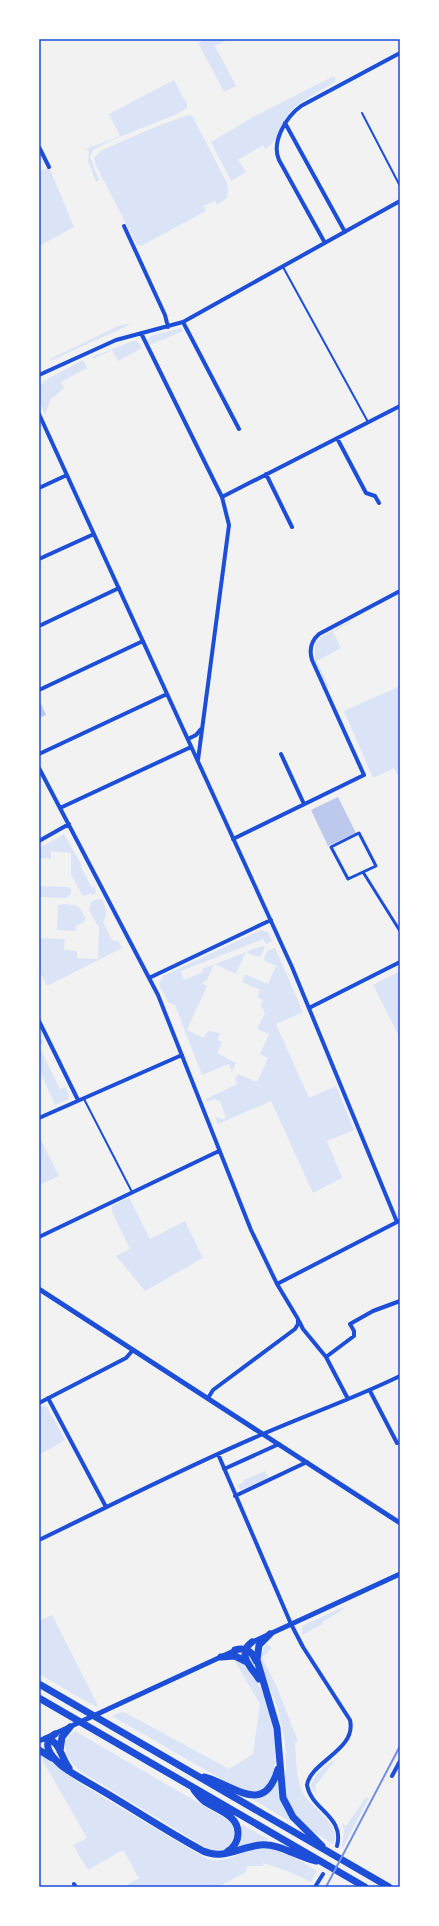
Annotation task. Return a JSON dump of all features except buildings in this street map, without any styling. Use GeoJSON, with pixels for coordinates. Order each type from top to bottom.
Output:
{"type":"FeatureCollection","features":[{"type":"Feature","properties":{"kind":"highway"},"geometry":{"type":"LineString","coordinates":[[258,1667],[257,1656],[259,1645],[270,1634]]}},
{"type":"Feature","properties":{"kind":"highway"},"geometry":{"type":"LineString","coordinates":[[252,1642],[245,1649],[244,1654],[247,1662],[265,1688]]}},
{"type":"Feature","properties":{"kind":"highway"},"geometry":{"type":"LineString","coordinates":[[235,1650],[245,1649],[253,1655],[276,1721],[280,1757],[281,1789],[287,1808],[297,1822],[328,1852]]}},
{"type":"Feature","properties":{"kind":"highway"},"geometry":{"type":"LineString","coordinates":[[221,1657],[235,1656],[247,1662]]}},
{"type":"Feature","properties":{"kind":"highway"},"geometry":{"type":"LineString","coordinates":[[39,1684],[389,1887]]}},
{"type":"Feature","properties":{"kind":"highway"},"geometry":{"type":"LineString","coordinates":[[39,1698],[365,1887]]}},
{"type":"Feature","properties":{"kind":"highway"},"geometry":{"type":"LineString","coordinates":[[60,1751],[62,1737],[70,1727]]}},
{"type":"Feature","properties":{"kind":"highway"},"geometry":{"type":"LineString","coordinates":[[44,1740],[55,1734]]}},
{"type":"Feature","properties":{"kind":"highway"},"geometry":{"type":"LineString","coordinates":[[44,1740],[56,1744],[66,1764],[78,1776]]}},
{"type":"Feature","properties":{"kind":"highway"},"geometry":{"type":"LineString","coordinates":[[44,1740],[48,1749],[57,1761]]}},
{"type":"Feature","properties":{"kind":"highway"},"geometry":{"type":"LineString","coordinates":[[39,1750],[78,1776],[209,1854],[220,1855],[266,1845],[284,1849],[304,1859],[322,1862]]}},
{"type":"Feature","properties":{"kind":"highway"},"geometry":{"type":"LineString","coordinates":[[193,1774],[212,1779],[242,1794],[256,1794],[266,1790],[273,1782],[279,1768],[280,1757]]}},
{"type":"Feature","properties":{"kind":"highway"},"geometry":{"type":"LineString","coordinates":[[188,1784],[200,1798],[228,1815],[236,1824],[238,1832],[237,1841],[231,1849],[220,1855]]}},
{"type":"Feature","properties":{"kind":"street"},"geometry":{"type":"LineString","coordinates":[[325,243],[277,155],[276,147],[286,123],[292,114],[301,106],[400,52]]}},
{"type":"Feature","properties":{"kind":"street"},"geometry":{"type":"LineString","coordinates":[[286,123],[345,232]]}},
{"type":"Feature","properties":{"kind":"street"},"geometry":{"type":"LineString","coordinates":[[39,147],[49,167]]}},
{"type":"Feature","properties":{"kind":"street"},"geometry":{"type":"LineString","coordinates":[[39,375],[116,340],[183,322],[400,201]]}},
{"type":"Feature","properties":{"kind":"street"},"geometry":{"type":"LineString","coordinates":[[124,226],[162,308],[168,327]]}},
{"type":"Feature","properties":{"kind":"street"},"geometry":{"type":"LineString","coordinates":[[183,322],[238,429]]}},
{"type":"Feature","properties":{"kind":"street"},"geometry":{"type":"LineString","coordinates":[[141,333],[222,496],[228,518],[229,535],[198,760]]}},
{"type":"Feature","properties":{"kind":"street"},"geometry":{"type":"LineString","coordinates":[[222,496],[400,406]]}},
{"type":"Feature","properties":{"kind":"street"},"geometry":{"type":"LineString","coordinates":[[39,414],[198,760],[232,839],[271,920],[399,1221],[277,1284]]}},
{"type":"Feature","properties":{"kind":"street"},"geometry":{"type":"LineString","coordinates":[[337,438],[366,493],[375,496],[379,503]]}},
{"type":"Feature","properties":{"kind":"street"},"geometry":{"type":"LineString","coordinates":[[266,474],[292,527]]}},
{"type":"Feature","properties":{"kind":"street"},"geometry":{"type":"LineString","coordinates":[[39,488],[67,475]]}},
{"type":"Feature","properties":{"kind":"street"},"geometry":{"type":"LineString","coordinates":[[39,559],[94,534]]}},
{"type":"Feature","properties":{"kind":"street"},"geometry":{"type":"LineString","coordinates":[[39,626],[119,588]]}},
{"type":"Feature","properties":{"kind":"street"},"geometry":{"type":"LineString","coordinates":[[232,839],[304,804],[337,790],[364,775],[312,660],[310,653],[312,641],[322,632],[400,591]]}},
{"type":"Feature","properties":{"kind":"street"},"geometry":{"type":"LineString","coordinates":[[39,690],[143,641]]}},
{"type":"Feature","properties":{"kind":"street"},"geometry":{"type":"LineString","coordinates":[[39,754],[167,694]]}},
{"type":"Feature","properties":{"kind":"street"},"geometry":{"type":"LineString","coordinates":[[188,739],[196,735],[203,725]]}},
{"type":"Feature","properties":{"kind":"street"},"geometry":{"type":"LineString","coordinates":[[60,808],[191,747]]}},
{"type":"Feature","properties":{"kind":"street"},"geometry":{"type":"LineString","coordinates":[[281,754],[304,804]]}},
{"type":"Feature","properties":{"kind":"street"},"geometry":{"type":"LineString","coordinates":[[39,768],[149,978],[182,1055],[251,1230],[277,1284],[303,1329],[326,1356],[348,1399]]}},
{"type":"Feature","properties":{"kind":"street"},"geometry":{"type":"LineString","coordinates":[[39,841],[69,824]]}},
{"type":"Feature","properties":{"kind":"street"},"geometry":{"type":"LineString","coordinates":[[359,833],[376,866],[363,872],[348,879],[331,847],[359,833]]}},
{"type":"Feature","properties":{"kind":"street"},"geometry":{"type":"LineString","coordinates":[[363,872],[400,931]]}},
{"type":"Feature","properties":{"kind":"street"},"geometry":{"type":"LineString","coordinates":[[149,978],[271,920]]}},
{"type":"Feature","properties":{"kind":"street"},"geometry":{"type":"LineString","coordinates":[[309,1008],[400,962]]}},
{"type":"Feature","properties":{"kind":"street"},"geometry":{"type":"LineString","coordinates":[[39,1021],[78,1100]]}},
{"type":"Feature","properties":{"kind":"street"},"geometry":{"type":"LineString","coordinates":[[39,1027],[44,1031]]}},
{"type":"Feature","properties":{"kind":"street"},"geometry":{"type":"LineString","coordinates":[[39,1118],[182,1055]]}},
{"type":"Feature","properties":{"kind":"street"},"geometry":{"type":"LineString","coordinates":[[39,1237],[219,1151]]}},
{"type":"Feature","properties":{"kind":"street"},"geometry":{"type":"LineString","coordinates":[[39,1289],[400,1523]]}},
{"type":"Feature","properties":{"kind":"street"},"geometry":{"type":"LineString","coordinates":[[326,1356],[354,1334],[350,1324],[373,1311],[400,1301]]}},
{"type":"Feature","properties":{"kind":"street"},"geometry":{"type":"LineString","coordinates":[[208,1398],[213,1390],[296,1327],[298,1319]]}},
{"type":"Feature","properties":{"kind":"street"},"geometry":{"type":"LineString","coordinates":[[296,1327],[303,1329]]}},
{"type":"Feature","properties":{"kind":"street"},"geometry":{"type":"LineString","coordinates":[[39,1403],[126,1358],[133,1350]]}},
{"type":"Feature","properties":{"kind":"street"},"geometry":{"type":"LineString","coordinates":[[39,1540],[218,1454],[400,1376]]}},
{"type":"Feature","properties":{"kind":"street"},"geometry":{"type":"LineString","coordinates":[[370,1390],[397,1443]]}},
{"type":"Feature","properties":{"kind":"street"},"geometry":{"type":"LineString","coordinates":[[48,1398],[106,1507]]}},
{"type":"Feature","properties":{"kind":"street"},"geometry":{"type":"LineString","coordinates":[[224,1469],[279,1444]]}},
{"type":"Feature","properties":{"kind":"street"},"geometry":{"type":"LineString","coordinates":[[218,1454],[291,1624],[318,1672],[346,1711],[351,1724],[350,1731],[346,1739],[312,1776],[307,1785],[312,1796],[335,1824],[338,1833],[337,1846]]}},
{"type":"Feature","properties":{"kind":"street"},"geometry":{"type":"LineString","coordinates":[[235,1496],[307,1462]]}},
{"type":"Feature","properties":{"kind":"street"},"geometry":{"type":"LineString","coordinates":[[55,1734],[400,1574]]}},
{"type":"Feature","properties":{"kind":"street"},"geometry":{"type":"LineString","coordinates":[[392,1776],[400,1760]]}},
{"type":"Feature","properties":{"kind":"street"},"geometry":{"type":"LineString","coordinates":[[315,1887],[323,1874]]}},
{"type":"Feature","properties":{"kind":"lane"},"geometry":{"type":"LineString","coordinates":[[362,113],[400,186]]}},
{"type":"Feature","properties":{"kind":"lane"},"geometry":{"type":"LineString","coordinates":[[283,267],[368,422]]}},
{"type":"Feature","properties":{"kind":"lane"},"geometry":{"type":"LineString","coordinates":[[83,1098],[132,1192]]}},
{"type":"Feature","properties":{"kind":"shaded area"},"geometry":{"type":"Polygon","coordinates":[[[206,39],[229,39],[215,46],[236,86],[224,92],[198,43],[206,39]]]}},
{"type":"Feature","properties":{"kind":"shaded area"},"geometry":{"type":"Polygon","coordinates":[[[334,76],[336,81],[307,98],[291,111],[274,141],[270,145],[265,149],[263,145],[238,160],[246,172],[231,181],[211,142],[253,117],[334,76]]]}},
{"type":"Feature","properties":{"kind":"shaded area"},"geometry":{"type":"Polygon","coordinates":[[[174,80],[187,104],[187,108],[177,114],[107,142],[93,150],[90,157],[99,180],[96,182],[88,161],[89,151],[86,149],[120,136],[109,114],[174,80]]]}},
{"type":"Feature","properties":{"kind":"shaded area"},"geometry":{"type":"Polygon","coordinates":[[[189,115],[193,117],[227,183],[227,198],[217,205],[215,201],[204,206],[206,211],[141,246],[137,245],[95,164],[94,158],[102,150],[160,125],[189,115]]]}},
{"type":"Feature","properties":{"kind":"shaded area"},"geometry":{"type":"Polygon","coordinates":[[[49,167],[74,227],[39,246],[39,172],[49,167]]]}},
{"type":"Feature","properties":{"kind":"shaded area"},"geometry":{"type":"Polygon","coordinates":[[[130,323],[127,326],[50,361],[50,359],[118,326],[130,323]]]}},
{"type":"Feature","properties":{"kind":"shaded area"},"geometry":{"type":"Polygon","coordinates":[[[181,328],[183,331],[150,345],[148,340],[150,336],[181,328]]]}},
{"type":"Feature","properties":{"kind":"shaded area"},"geometry":{"type":"Polygon","coordinates":[[[133,341],[137,341],[142,348],[118,361],[112,350],[93,359],[92,357],[133,341]]]}},
{"type":"Feature","properties":{"kind":"shaded area"},"geometry":{"type":"Polygon","coordinates":[[[83,360],[87,368],[61,382],[64,388],[51,399],[45,415],[39,400],[40,385],[49,378],[83,360]]]}},
{"type":"Feature","properties":{"kind":"shaded area"},"geometry":{"type":"Polygon","coordinates":[[[350,621],[351,622],[333,632],[341,648],[317,661],[329,687],[327,687],[315,660],[315,644],[321,637],[350,621]]]}},
{"type":"Feature","properties":{"kind":"shaded area"},"geometry":{"type":"Polygon","coordinates":[[[400,686],[400,780],[394,768],[373,778],[344,711],[400,686]]]}},
{"type":"Feature","properties":{"kind":"shaded area"},"geometry":{"type":"Polygon","coordinates":[[[64,834],[81,864],[81,867],[92,888],[95,886],[96,893],[92,895],[91,893],[84,896],[82,895],[71,874],[71,853],[51,851],[51,859],[39,858],[39,848],[64,834]]]}},
{"type":"Feature","properties":{"kind":"shaded area"},"geometry":{"type":"Polygon","coordinates":[[[39,886],[68,887],[71,889],[71,894],[66,898],[39,897],[39,886]]]}},
{"type":"Feature","properties":{"kind":"shaded area"},"geometry":{"type":"Polygon","coordinates":[[[97,899],[102,899],[105,905],[106,914],[103,922],[112,940],[119,942],[122,948],[47,986],[39,970],[39,938],[65,939],[64,950],[77,951],[77,958],[98,959],[99,928],[89,910],[91,902],[97,899]]]}},
{"type":"Feature","properties":{"kind":"shaded area"},"geometry":{"type":"Polygon","coordinates":[[[63,904],[78,906],[86,918],[83,923],[76,925],[76,931],[57,930],[58,905],[63,904]]]}},
{"type":"Feature","properties":{"kind":"shaded area"},"geometry":{"type":"Polygon","coordinates":[[[261,930],[268,932],[272,941],[266,944],[263,939],[181,971],[184,980],[203,972],[202,969],[214,964],[207,980],[202,983],[207,986],[187,1030],[204,1038],[208,1031],[220,1033],[217,1040],[222,1042],[217,1053],[236,1063],[232,1072],[229,1064],[202,1075],[175,1005],[168,1002],[159,985],[163,976],[261,930]]]}},
{"type":"Feature","properties":{"kind":"shaded area"},"geometry":{"type":"Polygon","coordinates":[[[262,946],[265,947],[261,956],[257,957],[246,952],[262,946]]]}},
{"type":"Feature","properties":{"kind":"shaded area"},"geometry":{"type":"Polygon","coordinates":[[[275,948],[303,1012],[276,1024],[309,1098],[336,1086],[354,1130],[327,1141],[342,1178],[313,1193],[271,1101],[218,1124],[215,1117],[223,1119],[226,1118],[220,1101],[214,1099],[207,1102],[206,1099],[237,1084],[235,1079],[238,1074],[257,1082],[268,1058],[260,1054],[269,1034],[257,1029],[265,1013],[261,1005],[263,1000],[257,997],[260,990],[242,982],[245,974],[268,984],[276,966],[265,961],[264,958],[267,951],[275,948]]]}},
{"type":"Feature","properties":{"kind":"shaded area"},"geometry":{"type":"Polygon","coordinates":[[[246,952],[236,974],[214,964],[246,952]]]}},
{"type":"Feature","properties":{"kind":"shaded area"},"geometry":{"type":"Polygon","coordinates":[[[400,971],[400,1038],[373,985],[400,971]]]}},
{"type":"Feature","properties":{"kind":"shaded area"},"geometry":{"type":"Polygon","coordinates":[[[39,1033],[44,1043],[39,1046],[39,1033]]]}},
{"type":"Feature","properties":{"kind":"shaded area"},"geometry":{"type":"Polygon","coordinates":[[[39,1046],[60,1089],[65,1087],[69,1095],[68,1099],[55,1105],[39,1069],[39,1046]]]}},
{"type":"Feature","properties":{"kind":"shaded area"},"geometry":{"type":"Polygon","coordinates":[[[39,1136],[59,1176],[39,1185],[39,1136]]]}},
{"type":"Feature","properties":{"kind":"shaded area"},"geometry":{"type":"Polygon","coordinates":[[[129,1197],[150,1239],[185,1221],[203,1258],[145,1291],[116,1256],[130,1249],[112,1212],[112,1206],[129,1197]]]}},
{"type":"Feature","properties":{"kind":"shaded area"},"geometry":{"type":"Polygon","coordinates":[[[44,1406],[47,1407],[65,1440],[39,1455],[39,1408],[44,1406]]]}},
{"type":"Feature","properties":{"kind":"shaded area"},"geometry":{"type":"Polygon","coordinates":[[[265,1471],[268,1478],[240,1490],[238,1485],[244,1482],[244,1480],[265,1471]]]}},
{"type":"Feature","properties":{"kind":"shaded area"},"geometry":{"type":"Polygon","coordinates":[[[343,1607],[344,1609],[322,1622],[323,1624],[302,1635],[302,1626],[343,1607]]]}},
{"type":"Feature","properties":{"kind":"shaded area"},"geometry":{"type":"Polygon","coordinates":[[[52,1615],[98,1705],[96,1707],[39,1674],[39,1621],[52,1615]]]}},
{"type":"Feature","properties":{"kind":"shaded area"},"geometry":{"type":"Polygon","coordinates":[[[267,1644],[272,1648],[262,1657],[276,1685],[298,1741],[295,1743],[297,1772],[300,1786],[306,1798],[331,1825],[335,1838],[333,1844],[301,1822],[292,1810],[286,1798],[286,1754],[284,1735],[276,1703],[262,1666],[261,1657],[267,1644]]]}},
{"type":"Feature","properties":{"kind":"shaded area"},"geometry":{"type":"Polygon","coordinates":[[[234,1660],[246,1666],[257,1681],[266,1702],[272,1725],[275,1749],[274,1770],[267,1785],[253,1792],[235,1787],[112,1716],[122,1712],[126,1713],[229,1769],[253,1754],[260,1704],[234,1660]]]}},
{"type":"Feature","properties":{"kind":"shaded area"},"geometry":{"type":"Polygon","coordinates":[[[75,1731],[228,1820],[234,1829],[234,1837],[230,1845],[221,1851],[208,1849],[80,1771],[71,1762],[65,1746],[69,1735],[75,1731]]]}},
{"type":"Feature","properties":{"kind":"shaded area"},"geometry":{"type":"Polygon","coordinates":[[[40,1756],[47,1759],[79,1783],[205,1858],[213,1860],[228,1859],[255,1849],[270,1848],[291,1855],[317,1871],[311,1882],[290,1872],[263,1863],[263,1866],[247,1866],[246,1872],[218,1887],[124,1887],[139,1878],[123,1850],[88,1870],[73,1845],[87,1838],[40,1756]]]}},
{"type":"Feature","properties":{"kind":"shaded area"},"geometry":{"type":"Polygon","coordinates":[[[336,1759],[315,1786],[317,1796],[311,1786],[314,1778],[321,1770],[336,1759]]]}},
{"type":"Feature","properties":{"kind":"shaded area"},"geometry":{"type":"Polygon","coordinates":[[[278,1782],[280,1797],[290,1819],[289,1821],[252,1799],[278,1782]]]}},
{"type":"Feature","properties":{"kind":"shaded area"},"geometry":{"type":"Polygon","coordinates":[[[366,1797],[369,1798],[342,1849],[344,1829],[342,1823],[346,1826],[366,1797]]]}},
{"type":"Feature","properties":{"kind":"shaded area"},"geometry":{"type":"Polygon","coordinates":[[[241,1824],[268,1839],[267,1841],[256,1842],[238,1848],[242,1833],[241,1824]]]}},
{"type":"Feature","properties":{"kind":"railway"},"geometry":{"type":"LineString","coordinates":[[326,1887],[400,1746]]}}]}
